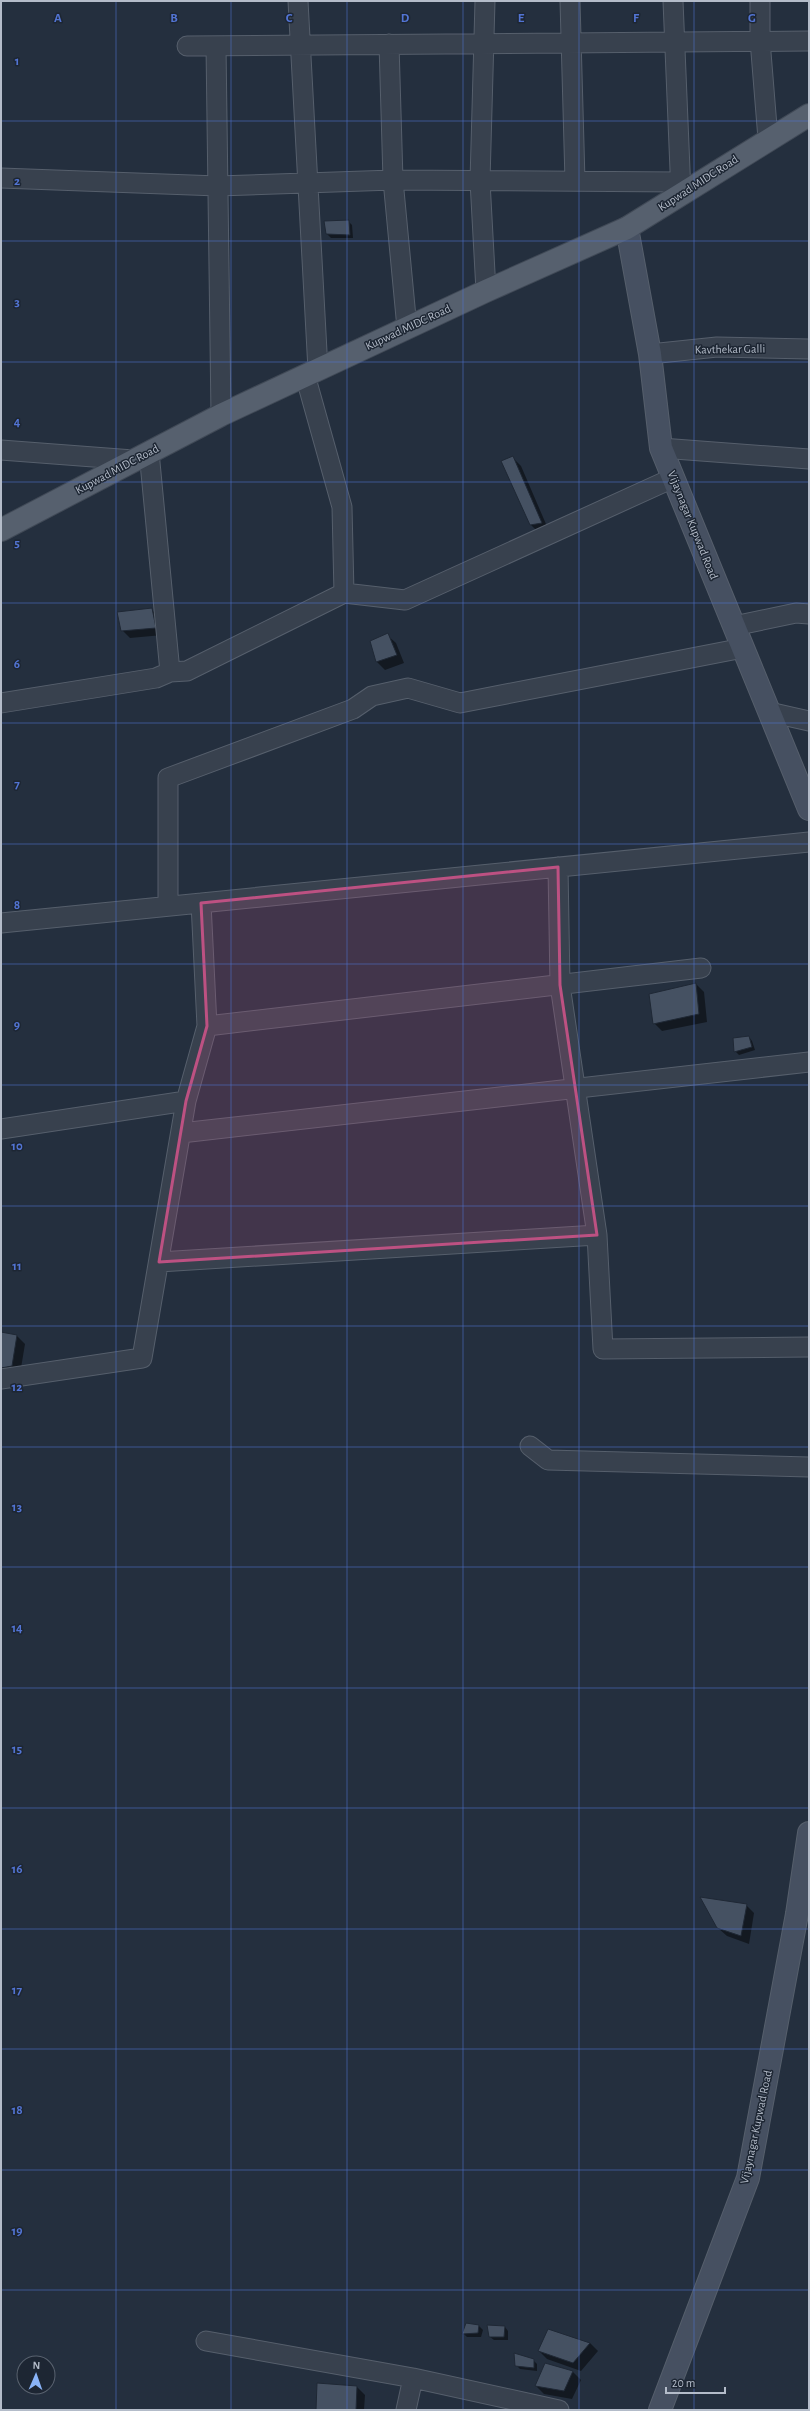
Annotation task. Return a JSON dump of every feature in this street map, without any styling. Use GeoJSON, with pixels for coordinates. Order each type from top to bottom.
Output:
{"type":"FeatureCollection","features":[{"type":"Feature","properties":{"kind":"main road","name":"Kupwad MIDC Road"},"geometry":{"type":"LineString","coordinates":[[1,530],[221,415],[486,291],[627,228],[680,188],[809,115]]}},
{"type":"Feature","properties":{"kind":"street"},"geometry":{"type":"LineString","coordinates":[[298,1],[308,183],[312,372],[342,507],[344,593]]}},
{"type":"Feature","properties":{"kind":"street"},"geometry":{"type":"LineString","coordinates":[[485,1],[480,181],[486,291]]}},
{"type":"Feature","properties":{"kind":"street"},"geometry":{"type":"LineString","coordinates":[[570,1],[575,181]]}},
{"type":"Feature","properties":{"kind":"street"},"geometry":{"type":"LineString","coordinates":[[1,178],[218,186],[393,180],[575,181],[680,188],[673,41],[673,1]]}},
{"type":"Feature","properties":{"kind":"street"},"geometry":{"type":"LineString","coordinates":[[760,1],[760,40],[768,139]]}},
{"type":"Feature","properties":{"kind":"street"},"geometry":{"type":"LineString","coordinates":[[187,46],[760,40],[809,41]]}},
{"type":"Feature","properties":{"kind":"street"},"geometry":{"type":"LineString","coordinates":[[389,44],[393,180],[407,328]]}},
{"type":"Feature","properties":{"kind":"street"},"geometry":{"type":"LineString","coordinates":[[216,46],[221,415]]}},
{"type":"Feature","properties":{"kind":"street","name":"Vijaynagar Kupwad Road"},"geometry":{"type":"LineString","coordinates":[[627,228],[650,354],[661,448],[769,712],[803,781],[809,809]]}},
{"type":"Feature","properties":{"kind":"street","name":"Kavthekar Galli"},"geometry":{"type":"LineString","coordinates":[[650,354],[717,347],[809,349]]}},
{"type":"Feature","properties":{"kind":"street"},"geometry":{"type":"LineString","coordinates":[[661,448],[809,459]]}},
{"type":"Feature","properties":{"kind":"street"},"geometry":{"type":"LineString","coordinates":[[1,450],[141,456],[170,672]]}},
{"type":"Feature","properties":{"kind":"street"},"geometry":{"type":"LineString","coordinates":[[1,703],[156,678],[170,672],[187,671],[344,593],[406,600],[673,478]]}},
{"type":"Feature","properties":{"kind":"street"},"geometry":{"type":"LineString","coordinates":[[734,626],[796,613],[809,614]]}},
{"type":"Feature","properties":{"kind":"street"},"geometry":{"type":"LineString","coordinates":[[168,906],[168,778],[353,709],[372,696],[408,688],[460,703],[743,648]]}},
{"type":"Feature","properties":{"kind":"street"},"geometry":{"type":"LineString","coordinates":[[769,712],[809,721]]}},
{"type":"Feature","properties":{"kind":"street"},"geometry":{"type":"LineString","coordinates":[[1,923],[809,842]]}},
{"type":"Feature","properties":{"kind":"street"},"geometry":{"type":"LineString","coordinates":[[558,867],[560,985],[597,1235],[604,1349],[809,1347]]}},
{"type":"Feature","properties":{"kind":"street"},"geometry":{"type":"LineString","coordinates":[[1,1379],[142,1358],[186,1100],[206,1026],[201,903]]}},
{"type":"Feature","properties":{"kind":"street"},"geometry":{"type":"LineString","coordinates":[[206,1026],[701,968]]}},
{"type":"Feature","properties":{"kind":"street"},"geometry":{"type":"LineString","coordinates":[[180,1133],[809,1062]]}},
{"type":"Feature","properties":{"kind":"street"},"geometry":{"type":"LineString","coordinates":[[1,1129],[186,1100]]}},
{"type":"Feature","properties":{"kind":"street"},"geometry":{"type":"LineString","coordinates":[[159,1262],[597,1235]]}},
{"type":"Feature","properties":{"kind":"street"},"geometry":{"type":"LineString","coordinates":[[530,1446],[548,1460],[809,1467]]}},
{"type":"Feature","properties":{"kind":"street","name":"Vijaynagar Kupwad Road"},"geometry":{"type":"LineString","coordinates":[[660,2410],[748,2178],[797,1914],[809,1833]]}},
{"type":"Feature","properties":{"kind":"street"},"geometry":{"type":"LineString","coordinates":[[206,2341],[413,2378],[559,2410]]}},
{"type":"Feature","properties":{"kind":"street"},"geometry":{"type":"LineString","coordinates":[[406,2410],[413,2378]]}},
{"type":"Feature","properties":{"kind":"highlighted area"},"geometry":{"type":"Polygon","coordinates":[[[558,867],[560,985],[597,1235],[159,1262],[186,1101],[207,1026],[201,903],[558,867]]]}},
{"type":"Feature","properties":{"kind":"building"},"geometry":{"type":"Polygon","coordinates":[[[349,220],[350,235],[326,234],[324,221],[349,220]]]}},
{"type":"Feature","properties":{"kind":"building"},"geometry":{"type":"Polygon","coordinates":[[[513,456],[542,523],[530,525],[501,461],[513,456]]]}},
{"type":"Feature","properties":{"kind":"building"},"geometry":{"type":"Polygon","coordinates":[[[152,608],[156,628],[121,631],[117,612],[152,608]]]}},
{"type":"Feature","properties":{"kind":"building"},"geometry":{"type":"Polygon","coordinates":[[[388,633],[397,655],[376,662],[370,641],[388,633]]]}},
{"type":"Feature","properties":{"kind":"building"},"geometry":{"type":"Polygon","coordinates":[[[696,983],[699,1014],[653,1024],[649,994],[696,983]]]}},
{"type":"Feature","properties":{"kind":"building"},"geometry":{"type":"Polygon","coordinates":[[[749,1036],[752,1047],[734,1052],[733,1038],[749,1036]]]}},
{"type":"Feature","properties":{"kind":"building"},"geometry":{"type":"Polygon","coordinates":[[[1,1332],[17,1335],[12,1366],[1,1368],[1,1332]]]}},
{"type":"Feature","properties":{"kind":"building"},"geometry":{"type":"Polygon","coordinates":[[[700,1897],[747,1904],[741,1936],[717,1928],[700,1897]]]}},
{"type":"Feature","properties":{"kind":"building"},"geometry":{"type":"Polygon","coordinates":[[[466,2323],[479,2325],[478,2333],[462,2334],[466,2323]]]}},
{"type":"Feature","properties":{"kind":"building"},"geometry":{"type":"Polygon","coordinates":[[[487,2325],[505,2326],[504,2337],[489,2337],[487,2325]]]}},
{"type":"Feature","properties":{"kind":"building"},"geometry":{"type":"Polygon","coordinates":[[[548,2329],[590,2343],[573,2363],[538,2351],[548,2329]]]}},
{"type":"Feature","properties":{"kind":"building"},"geometry":{"type":"Polygon","coordinates":[[[514,2353],[534,2359],[534,2368],[515,2366],[514,2353]]]}},
{"type":"Feature","properties":{"kind":"building"},"geometry":{"type":"Polygon","coordinates":[[[545,2363],[573,2371],[564,2391],[535,2386],[545,2363]]]}},
{"type":"Feature","properties":{"kind":"building"},"geometry":{"type":"Polygon","coordinates":[[[317,2383],[357,2386],[356,2410],[316,2410],[317,2383]]]}}]}
